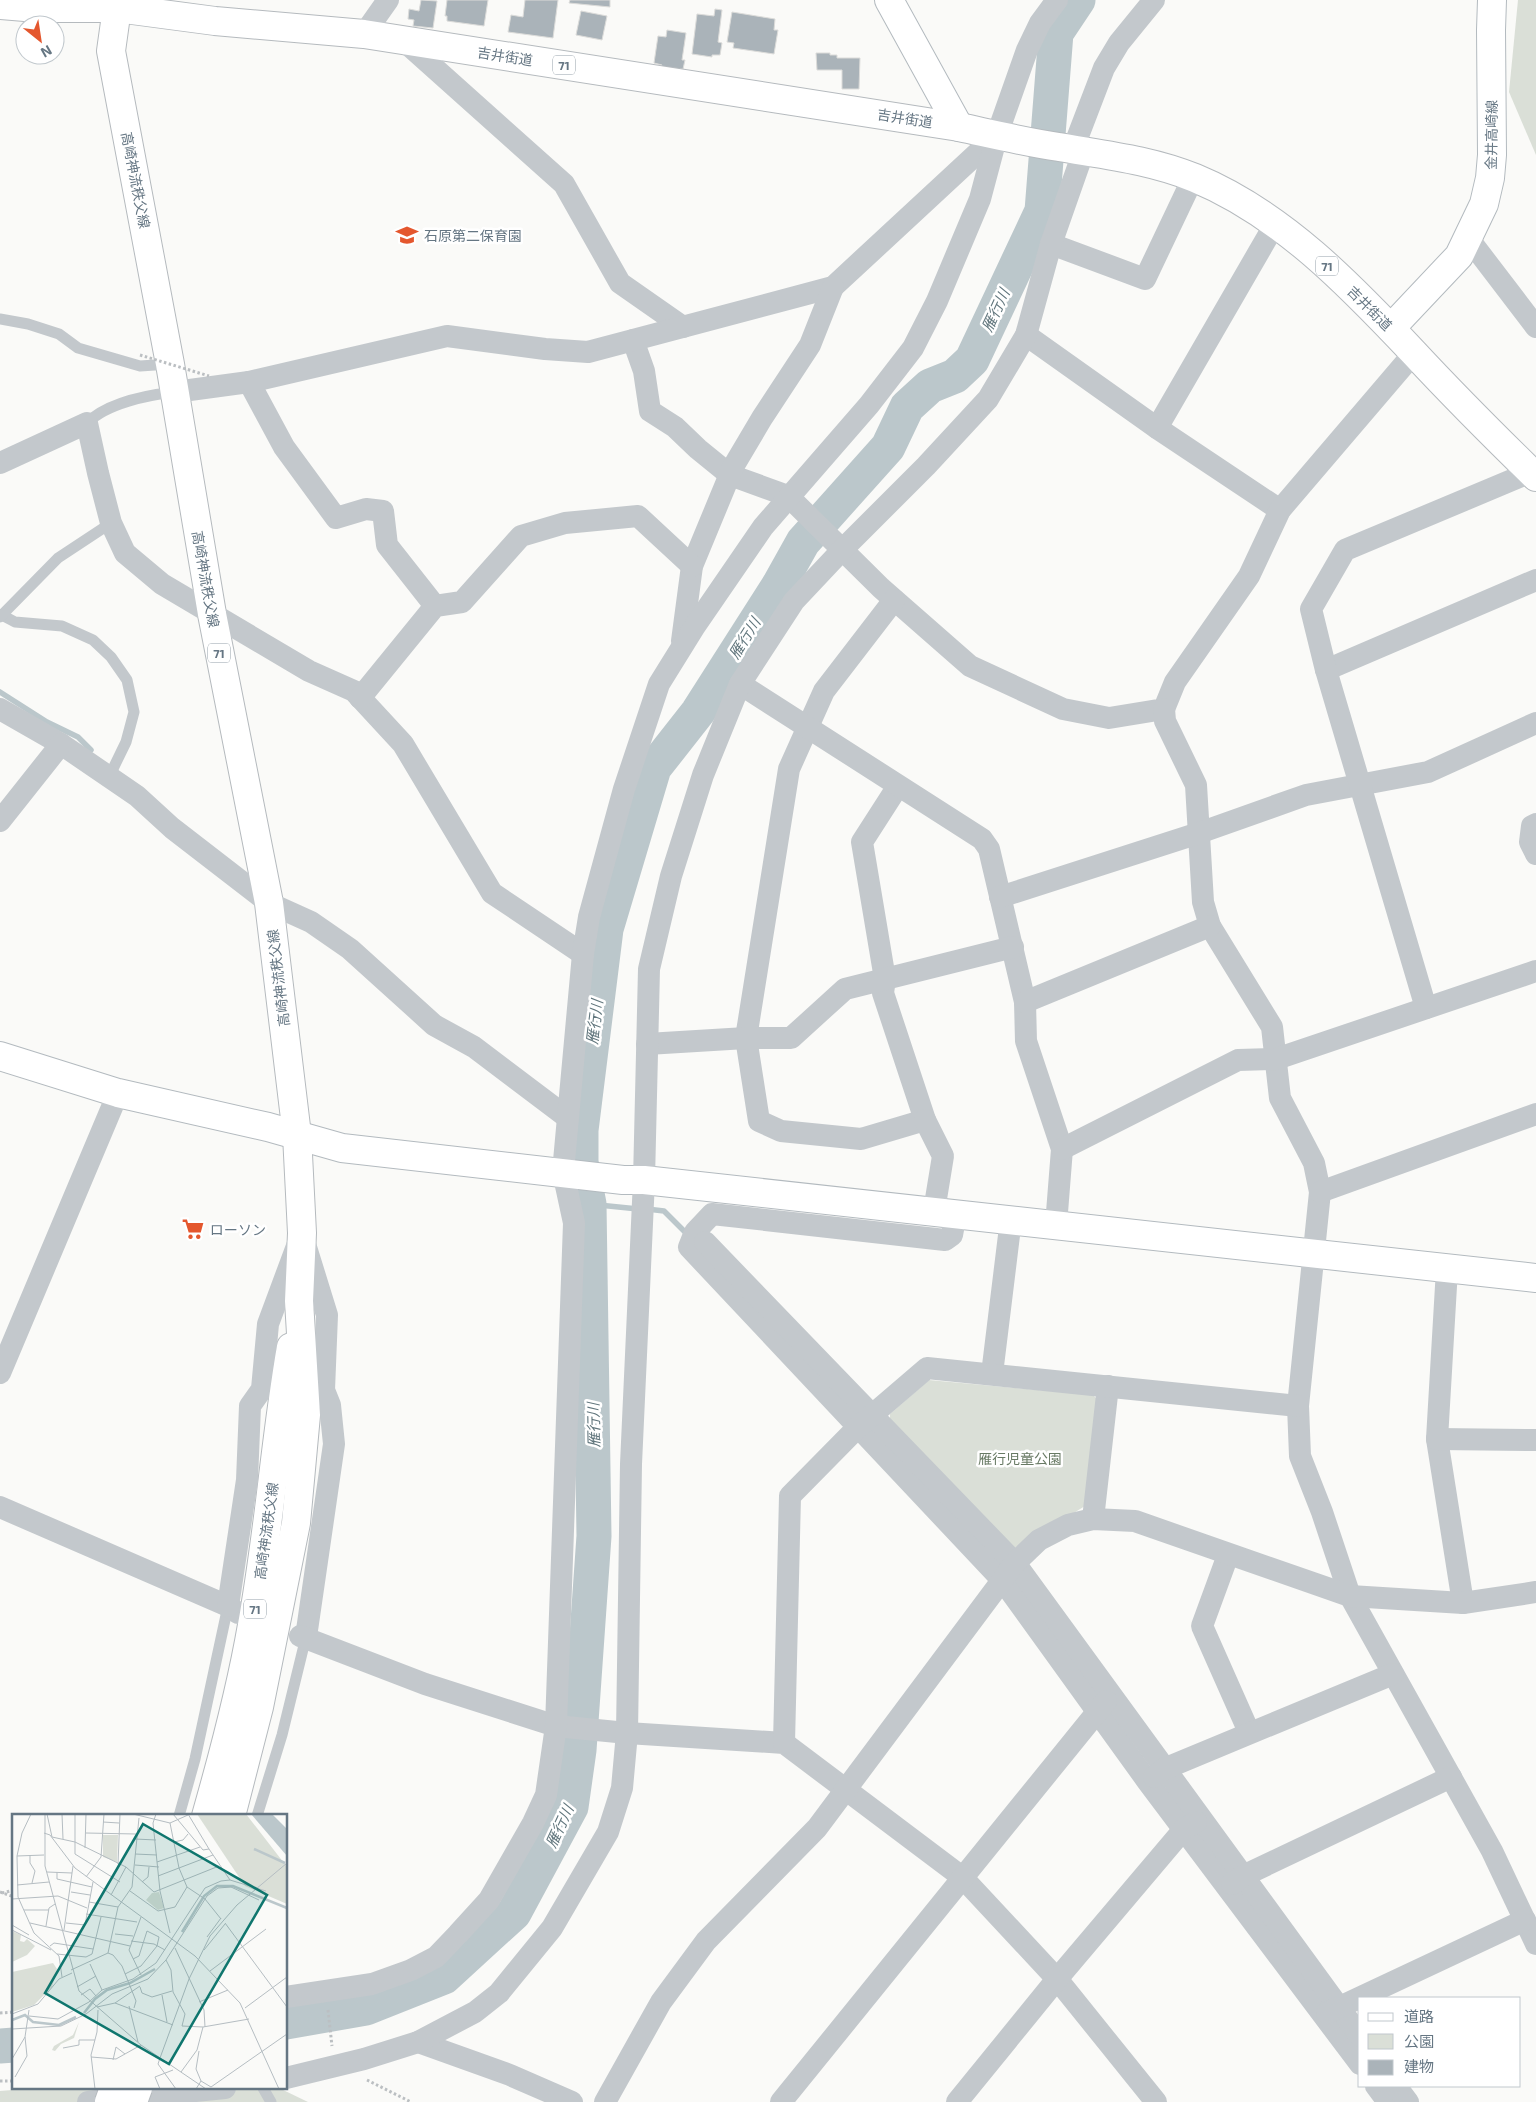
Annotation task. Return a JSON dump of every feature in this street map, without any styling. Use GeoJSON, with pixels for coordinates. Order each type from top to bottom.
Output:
{"type":"FeatureCollection","features":[{"type":"Feature","properties":{"kind":"main road"},"geometry":{"type":"LineString","coordinates":[[888,0],[959,127]]}},
{"type":"Feature","properties":{"kind":"main road","name":"金井高崎線"},"geometry":{"type":"LineString","coordinates":[[1391,328],[1458,256],[1484,204],[1490,178],[1492,155],[1492,0]]}},
{"type":"Feature","properties":{"kind":"main road","name":"吉井街道"},"geometry":{"type":"LineString","coordinates":[[0,6],[37,8],[108,3],[215,21],[364,34],[959,127],[1003,137]]}},
{"type":"Feature","properties":{"kind":"main road","name":"高崎神流秩父線"},"geometry":{"type":"LineString","coordinates":[[108,3],[111,51],[170,364],[212,614],[269,903],[297,1135],[302,1233],[299,1301],[306,1416],[296,1522],[259,1708],[232,1814]]}},
{"type":"Feature","properties":{"kind":"main road","name":"71"},"geometry":{"type":"LineString","coordinates":[[1003,137],[1073,149]]}},
{"type":"Feature","properties":{"kind":"main road","name":"吉井街道"},"geometry":{"type":"LineString","coordinates":[[1073,149],[1139,161],[1193,178],[1234,197],[1275,224],[1331,269],[1534,473]]}},
{"type":"Feature","properties":{"kind":"main road"},"geometry":{"type":"LineString","coordinates":[[0,1056],[118,1093],[260,1125],[347,1149],[623,1180],[644,1180],[1011,1219],[1314,1255],[1536,1278]]}},
{"type":"Feature","properties":{"kind":"main road","name":"高崎神流秩父線"},"geometry":{"type":"LineString","coordinates":[[207,1814],[238,1700],[253,1624],[282,1398],[299,1301]]}},
{"type":"Feature","properties":{"kind":"main road"},"geometry":{"type":"LineString","coordinates":[[109,2102],[113,2090]]}},
{"type":"Feature","properties":{"kind":"main road"},"geometry":{"type":"LineString","coordinates":[[133,2102],[137,2090]]}},
{"type":"Feature","properties":{"kind":"street"},"geometry":{"type":"LineString","coordinates":[[364,34],[388,0]]}},
{"type":"Feature","properties":{"kind":"street"},"geometry":{"type":"LineString","coordinates":[[288,1997],[327,1997],[372,1984],[410,1970],[436,1956],[490,1900],[533,1823],[546,1795],[556,1726],[574,1223],[563,1172],[588,917],[624,789],[659,684],[681,650],[763,527],[869,405],[912,348],[937,301],[980,199],[1003,137],[1027,50],[1040,24],[1057,0]]}},
{"type":"Feature","properties":{"kind":"street"},"geometry":{"type":"LineString","coordinates":[[288,2077],[335,2063],[418,2042],[475,2012],[499,1993],[552,1928],[608,1832],[622,1788],[627,1734],[631,1464],[644,1180],[649,969],[671,876],[703,775],[740,684],[794,601],[988,400],[1026,335],[1051,244],[1073,149],[1104,68],[1119,43],[1154,0]]}},
{"type":"Feature","properties":{"kind":"street"},"geometry":{"type":"LineString","coordinates":[[403,40],[564,184],[620,283],[683,327]]}},
{"type":"Feature","properties":{"kind":"street"},"geometry":{"type":"LineString","coordinates":[[175,392],[250,382],[446,336],[545,349],[588,352],[833,286],[1003,137]]}},
{"type":"Feature","properties":{"kind":"street"},"geometry":{"type":"LineString","coordinates":[[1051,244],[1145,279],[1193,178]]}},
{"type":"Feature","properties":{"kind":"street"},"geometry":{"type":"LineString","coordinates":[[1157,428],[1275,224]]}},
{"type":"Feature","properties":{"kind":"street"},"geometry":{"type":"LineString","coordinates":[[1468,238],[1536,327]]}},
{"type":"Feature","properties":{"kind":"street"},"geometry":{"type":"LineString","coordinates":[[681,650],[692,566],[730,475],[762,418],[810,345],[833,286]]}},
{"type":"Feature","properties":{"kind":"street"},"geometry":{"type":"LineString","coordinates":[[1026,335],[1157,428],[1280,510]]}},
{"type":"Feature","properties":{"kind":"street"},"geometry":{"type":"LineString","coordinates":[[633,340],[644,371],[650,411],[675,427],[730,475],[788,496],[894,600],[970,666],[1063,709],[1109,718],[1164,709]]}},
{"type":"Feature","properties":{"kind":"street"},"geometry":{"type":"LineString","coordinates":[[1414,353],[1280,510],[1249,576],[1175,682],[1164,709],[1165,721],[1196,785],[1203,902],[1210,926],[1272,1028],[1280,1098],[1314,1163],[1320,1192],[1298,1406],[1300,1456],[1322,1512],[1350,1596],[1492,1850],[1536,1944]]}},
{"type":"Feature","properties":{"kind":"street"},"geometry":{"type":"LineString","coordinates":[[250,382],[284,447],[336,518],[366,509],[383,510],[387,545],[435,606]]}},
{"type":"Feature","properties":{"kind":"street"},"geometry":{"type":"LineString","coordinates":[[0,463],[87,423],[111,523],[125,552],[162,584],[309,671],[354,691],[403,744],[492,893],[583,954]]}},
{"type":"Feature","properties":{"kind":"street"},"geometry":{"type":"LineString","coordinates":[[1426,1008],[1326,670],[1311,609],[1345,550],[1534,473]]}},
{"type":"Feature","properties":{"kind":"street"},"geometry":{"type":"LineString","coordinates":[[360,698],[435,606],[462,602],[521,536],[565,523],[638,516],[692,566]]}},
{"type":"Feature","properties":{"kind":"street"},"geometry":{"type":"LineString","coordinates":[[1326,670],[1536,580]]}},
{"type":"Feature","properties":{"kind":"street"},"geometry":{"type":"LineString","coordinates":[[894,600],[824,691],[806,727],[789,769],[746,1038],[758,1121],[781,1131],[861,1139],[925,1120]]}},
{"type":"Feature","properties":{"kind":"street"},"geometry":{"type":"LineString","coordinates":[[740,684],[982,840],[989,849],[1025,1002],[1026,1040],[1062,1148],[1056,1225]]}},
{"type":"Feature","properties":{"kind":"street"},"geometry":{"type":"LineString","coordinates":[[0,709],[61,744],[137,796],[172,828],[269,903],[310,922],[350,950],[434,1025],[474,1047],[568,1118]]}},
{"type":"Feature","properties":{"kind":"street"},"geometry":{"type":"LineString","coordinates":[[1000,896],[1199,832],[1306,795],[1428,772],[1536,723]]}},
{"type":"Feature","properties":{"kind":"street"},"geometry":{"type":"LineString","coordinates":[[0,821],[61,744]]}},
{"type":"Feature","properties":{"kind":"street"},"geometry":{"type":"LineString","coordinates":[[898,786],[862,842],[885,979],[883,993],[925,1120],[943,1156],[945,1212],[952,1235],[945,1240],[712,1214],[695,1232],[865,1422],[1009,1572],[1156,1776],[1331,2011],[1358,2060]]}},
{"type":"Feature","properties":{"kind":"street"},"geometry":{"type":"LineString","coordinates":[[1536,824],[1532,826],[1530,842],[1536,854]]}},
{"type":"Feature","properties":{"kind":"street"},"geometry":{"type":"LineString","coordinates":[[1025,1002],[1210,926]]}},
{"type":"Feature","properties":{"kind":"street"},"geometry":{"type":"LineString","coordinates":[[647,1044],[746,1038],[791,1038],[845,989],[1013,947]]}},
{"type":"Feature","properties":{"kind":"street"},"geometry":{"type":"LineString","coordinates":[[1062,1148],[1238,1060],[1276,1059],[1536,971]]}},
{"type":"Feature","properties":{"kind":"street"},"geometry":{"type":"LineString","coordinates":[[0,1373],[118,1093]]}},
{"type":"Feature","properties":{"kind":"street"},"geometry":{"type":"LineString","coordinates":[[1320,1192],[1536,1114]]}},
{"type":"Feature","properties":{"kind":"street"},"geometry":{"type":"LineString","coordinates":[[992,1374],[1011,1219]]}},
{"type":"Feature","properties":{"kind":"street"},"geometry":{"type":"LineString","coordinates":[[0,1507],[233,1609],[247,1480],[250,1406],[262,1389],[268,1324],[302,1233]]}},
{"type":"Feature","properties":{"kind":"street"},"geometry":{"type":"LineString","coordinates":[[302,1233],[326,1315],[324,1390],[330,1405],[334,1444],[303,1637],[425,1684],[556,1726],[627,1734],[784,1743],[962,1877],[1057,1978],[1151,2100]]}},
{"type":"Feature","properties":{"kind":"street"},"geometry":{"type":"LineString","coordinates":[[1447,1269],[1437,1438],[1463,1603]]}},
{"type":"Feature","properties":{"kind":"street"},"geometry":{"type":"LineString","coordinates":[[784,1743],[790,1496],[865,1422],[927,1368],[1298,1406]]}},
{"type":"Feature","properties":{"kind":"street"},"geometry":{"type":"LineString","coordinates":[[1093,1520],[1108,1386]]}},
{"type":"Feature","properties":{"kind":"street"},"geometry":{"type":"LineString","coordinates":[[1437,1438],[1536,1440]]}},
{"type":"Feature","properties":{"kind":"street"},"geometry":{"type":"LineString","coordinates":[[605,2102],[661,2002],[706,1941],[817,1828],[1009,1572],[1039,1540],[1046,1536],[1068,1525],[1093,1520],[1135,1521],[1350,1596],[1463,1603],[1536,1592]]}},
{"type":"Feature","properties":{"kind":"street"},"geometry":{"type":"LineString","coordinates":[[1228,1555],[1202,1626],[1249,1732]]}},
{"type":"Feature","properties":{"kind":"street"},"geometry":{"type":"LineString","coordinates":[[1156,1776],[1249,1732],[1393,1674]]}},
{"type":"Feature","properties":{"kind":"street"},"geometry":{"type":"LineString","coordinates":[[781,2102],[1104,1703]]}},
{"type":"Feature","properties":{"kind":"street"},"geometry":{"type":"LineString","coordinates":[[1235,1881],[1451,1777]]}},
{"type":"Feature","properties":{"kind":"street"},"geometry":{"type":"LineString","coordinates":[[957,2102],[1057,1978],[1193,1824]]}},
{"type":"Feature","properties":{"kind":"street"},"geometry":{"type":"LineString","coordinates":[[1361,1997],[1525,1920]]}},
{"type":"Feature","properties":{"kind":"street"},"geometry":{"type":"LineString","coordinates":[[1331,2011],[1358,1998]]}},
{"type":"Feature","properties":{"kind":"street"},"geometry":{"type":"LineString","coordinates":[[1331,2011],[1358,2034]]}},
{"type":"Feature","properties":{"kind":"street"},"geometry":{"type":"LineString","coordinates":[[418,2042],[510,2075],[572,2102]]}},
{"type":"Feature","properties":{"kind":"street"},"geometry":{"type":"LineString","coordinates":[[1377,2087],[1388,2102]]}},
{"type":"Feature","properties":{"kind":"street"},"geometry":{"type":"LineString","coordinates":[[1397,2087],[1408,2102]]}},
{"type":"Feature","properties":{"kind":"street"},"geometry":{"type":"LineString","coordinates":[[88,2102],[206,2090]]}},
{"type":"Feature","properties":{"kind":"lane"},"geometry":{"type":"LineString","coordinates":[[0,319],[28,324],[59,334],[78,348],[140,366],[170,364]]}},
{"type":"Feature","properties":{"kind":"lane"},"geometry":{"type":"LineString","coordinates":[[87,423],[95,415],[146,396],[175,392]]}},
{"type":"Feature","properties":{"kind":"lane"},"geometry":{"type":"LineString","coordinates":[[109,777],[126,742],[134,712],[127,680],[111,657],[92,640],[62,626],[16,622],[1,616],[58,558],[111,523]]}},
{"type":"Feature","properties":{"kind":"lane"},"geometry":{"type":"LineString","coordinates":[[180,1814],[233,1609]]}},
{"type":"Feature","properties":{"kind":"lane"},"geometry":{"type":"LineString","coordinates":[[258,1814],[282,1735],[303,1637]]}},
{"type":"Feature","properties":{"kind":"lane"},"geometry":{"type":"LineString","coordinates":[[264,2090],[271,2102]]}},
{"type":"Feature","properties":{"kind":"path"},"geometry":{"type":"LineString","coordinates":[[140,355],[209,376]]}},
{"type":"Feature","properties":{"kind":"path"},"geometry":{"type":"LineString","coordinates":[[327,1997],[335,2063],[411,2102]]}},
{"type":"Feature","properties":{"kind":"green space"},"geometry":{"type":"Polygon","coordinates":[[[1518,0],[1536,0],[1536,155],[1509,92],[1518,0]]]}},
{"type":"Feature","properties":{"kind":"green space","name":"雁行児童公園"},"geometry":{"type":"Polygon","coordinates":[[[929,1380],[1093,1395],[1100,1402],[1085,1506],[1017,1548],[1009,1547],[890,1424],[890,1414],[929,1380]]]}},
{"type":"Feature","properties":{"kind":"green space"},"geometry":{"type":"Polygon","coordinates":[[[283,2090],[308,2102],[0,2102],[0,2091],[283,2090]]]}},
{"type":"Feature","properties":{"kind":"building"},"geometry":{"type":"Polygon","coordinates":[[[421,0],[437,1],[433,28],[413,26],[414,20],[408,19],[409,9],[419,11],[421,0]]]}},
{"type":"Feature","properties":{"kind":"building"},"geometry":{"type":"Polygon","coordinates":[[[447,0],[488,0],[484,26],[447,21],[447,16],[445,16],[447,0]]]}},
{"type":"Feature","properties":{"kind":"building"},"geometry":{"type":"Polygon","coordinates":[[[525,0],[558,0],[553,38],[508,32],[511,15],[523,17],[525,0]]]}},
{"type":"Feature","properties":{"kind":"building"},"geometry":{"type":"Polygon","coordinates":[[[570,0],[610,0],[610,7],[569,3],[570,0]]]}},
{"type":"Feature","properties":{"kind":"building"},"geometry":{"type":"Polygon","coordinates":[[[715,9],[722,10],[718,42],[722,43],[720,55],[712,55],[712,57],[692,54],[697,14],[714,16],[715,9]]]}},
{"type":"Feature","properties":{"kind":"building"},"geometry":{"type":"Polygon","coordinates":[[[581,11],[607,16],[602,40],[576,35],[581,11]]]}},
{"type":"Feature","properties":{"kind":"building"},"geometry":{"type":"Polygon","coordinates":[[[732,12],[775,19],[774,30],[778,30],[774,54],[733,48],[734,43],[727,42],[732,12]]]}},
{"type":"Feature","properties":{"kind":"building"},"geometry":{"type":"Polygon","coordinates":[[[667,30],[686,33],[682,60],[685,60],[683,69],[661,67],[662,65],[654,63],[658,36],[666,37],[667,30]]]}},
{"type":"Feature","properties":{"kind":"building"},"geometry":{"type":"Polygon","coordinates":[[[816,53],[830,53],[830,55],[837,55],[837,58],[860,58],[859,89],[842,89],[842,70],[817,70],[816,53]]]}},
{"type":"Feature","properties":{"kind":"waterway","name":"雁行川"},"geometry":{"type":"LineString","coordinates":[[288,2022],[366,2008],[444,1977],[514,1913],[571,1807],[579,1750],[594,1536],[589,1204],[581,1162],[581,1130],[606,929],[654,768],[698,712],[779,585],[803,542],[888,447],[907,407],[930,386],[955,376],[972,360],[1042,211],[1056,33],[1078,0]]}},
{"type":"Feature","properties":{"kind":"waterway"},"geometry":{"type":"LineString","coordinates":[[0,692],[47,722],[78,737],[91,750]]}},
{"type":"Feature","properties":{"kind":"waterway"},"geometry":{"type":"LineString","coordinates":[[589,1204],[638,1209]]}},
{"type":"Feature","properties":{"kind":"waterway"},"geometry":{"type":"LineString","coordinates":[[647,1209],[664,1211],[688,1235]]}},
{"type":"Feature","properties":{"kind":"waterway","name":"雁行川"},"geometry":{"type":"LineString","coordinates":[[0,2046],[12,2045]]}},
{"type":"Feature","properties":{"kind":"place","name":"石原第二保育園"},"geometry":{"type":"Point","coordinates":[407,235]}},
{"type":"Feature","properties":{"kind":"place","name":"ローソン"},"geometry":{"type":"Point","coordinates":[193,1229]}}]}
